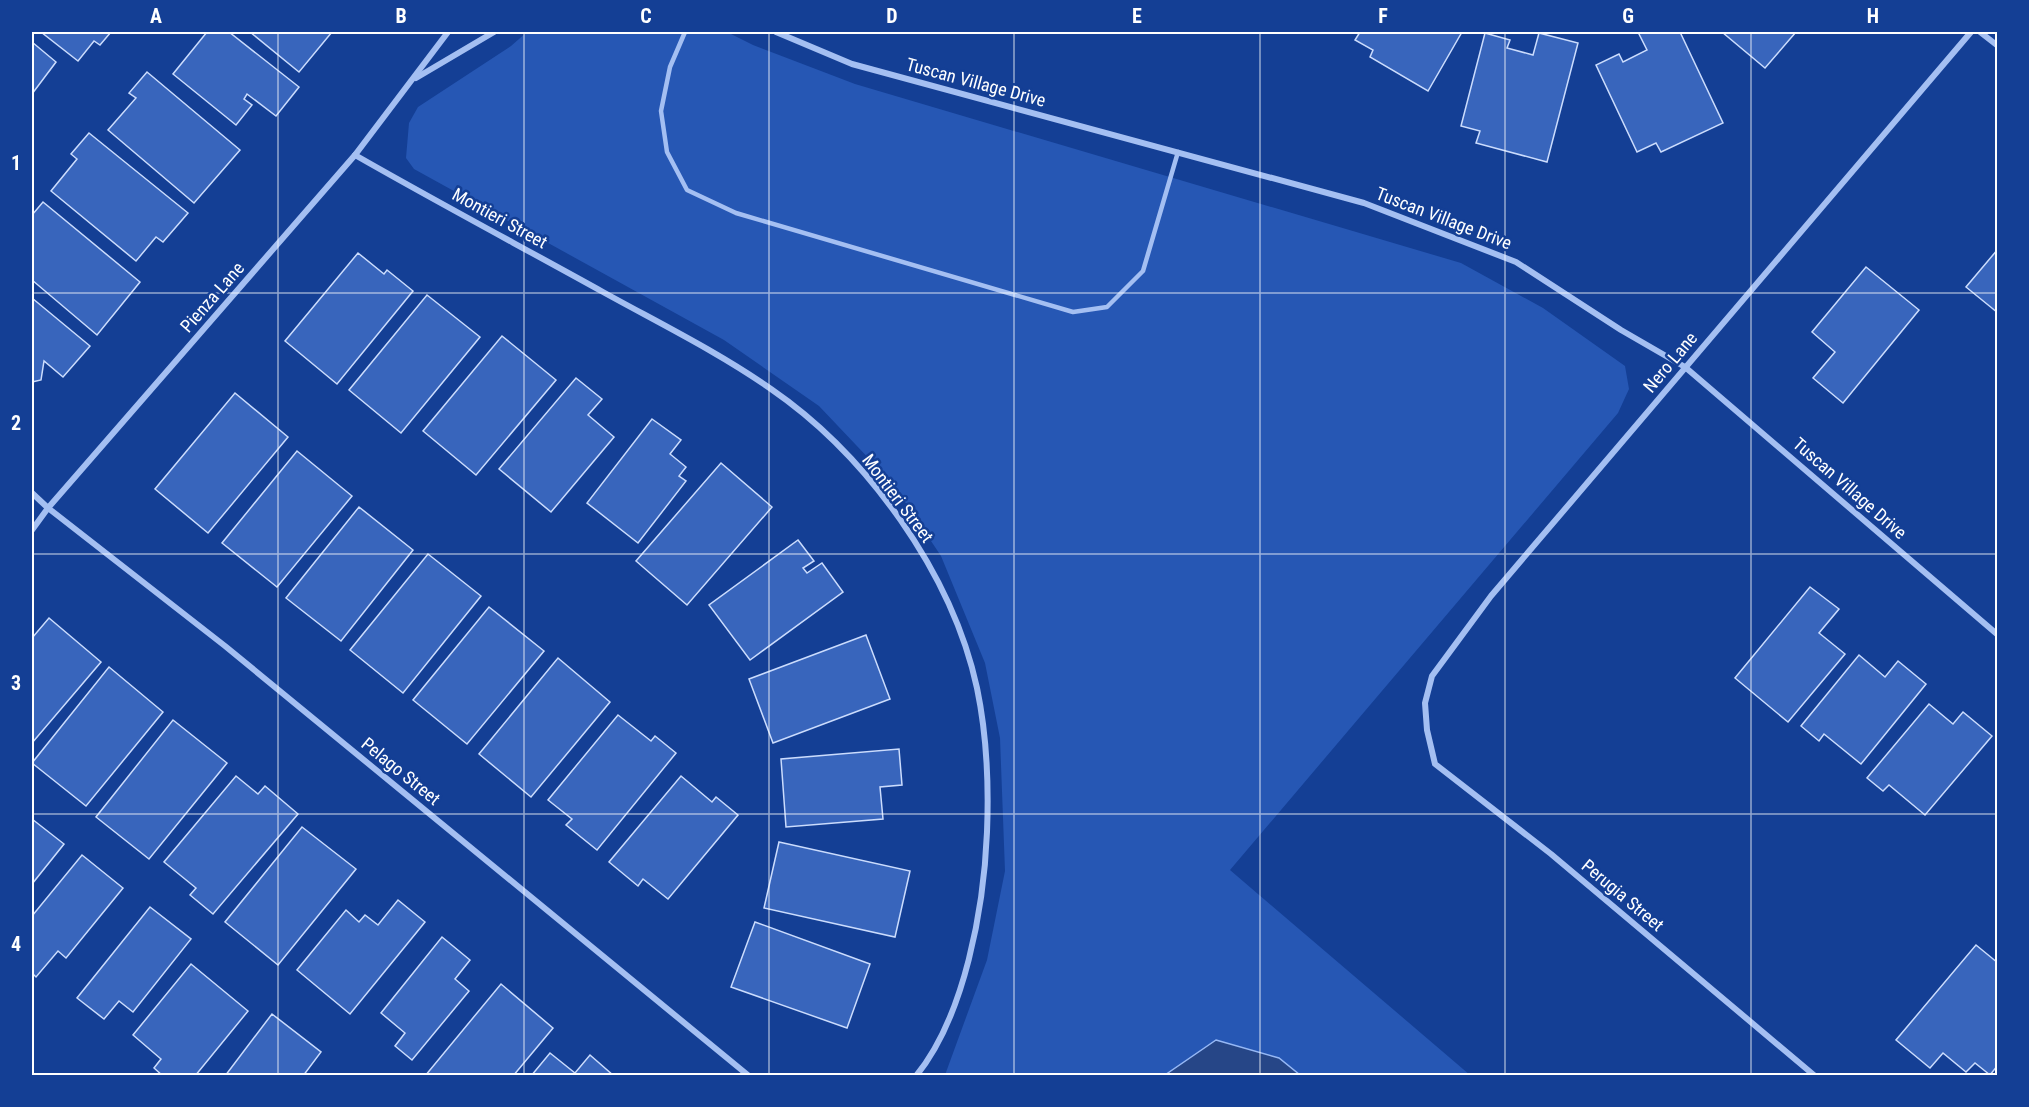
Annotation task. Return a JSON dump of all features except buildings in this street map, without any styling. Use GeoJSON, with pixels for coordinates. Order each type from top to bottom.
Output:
{"type":"FeatureCollection","features":[{"type":"Feature","properties":{"kind":"street","name":"Pienza Lane"},"geometry":{"type":"LineString","coordinates":[[32,530],[48,508],[355,155],[448,32]]}},
{"type":"Feature","properties":{"kind":"street","name":"Pienza Lane"},"geometry":{"type":"LineString","coordinates":[[413,80],[494,32]]}},
{"type":"Feature","properties":{"kind":"street","name":"Tuscan Village Drive"},"geometry":{"type":"LineString","coordinates":[[776,32],[852,64],[1364,203],[1516,262],[1622,330],[1685,367],[1998,634]]}},
{"type":"Feature","properties":{"kind":"street","name":"Nero Lane"},"geometry":{"type":"LineString","coordinates":[[1426,730],[1425,703],[1432,676],[1491,596],[1971,32]]}},
{"type":"Feature","properties":{"kind":"street"},"geometry":{"type":"LineString","coordinates":[[1980,32],[1998,46]]}},
{"type":"Feature","properties":{"kind":"street","name":"Montieri Street"},"geometry":{"type":"LineString","coordinates":[[355,155],[710,350],[772,389],[824,430],[870,479],[908,530],[938,581],[961,636],[976,686],[985,734],[989,790],[986,852],[978,914],[965,971],[948,1021],[916,1076]]}},
{"type":"Feature","properties":{"kind":"street","name":"Pelago Street"},"geometry":{"type":"LineString","coordinates":[[32,493],[48,508],[225,646],[750,1076]]}},
{"type":"Feature","properties":{"kind":"street","name":"Perugia Street"},"geometry":{"type":"LineString","coordinates":[[1426,730],[1435,764],[1551,854],[1815,1076]]}},
{"type":"Feature","properties":{"kind":"lane"},"geometry":{"type":"LineString","coordinates":[[685,32],[670,67],[661,111],[667,152],[687,190],[736,213],[1073,312],[1107,307],[1143,271],[1178,152]]}},
{"type":"Feature","properties":{"kind":"shaded area"},"geometry":{"type":"Polygon","coordinates":[[[527,32],[727,32],[753,45],[855,84],[1461,263],[1543,308],[1625,366],[1629,389],[1618,413],[1230,870],[1470,1075],[945,1075],[987,960],[1005,871],[1000,738],[985,663],[941,556],[893,484],[819,406],[724,340],[414,169],[406,158],[409,123],[418,107],[511,46],[527,32]]]}},
{"type":"Feature","properties":{"kind":"shaded area"},"geometry":{"type":"Polygon","coordinates":[[[1216,1040],[1279,1058],[1300,1075],[1165,1075],[1216,1040]]]}}]}
